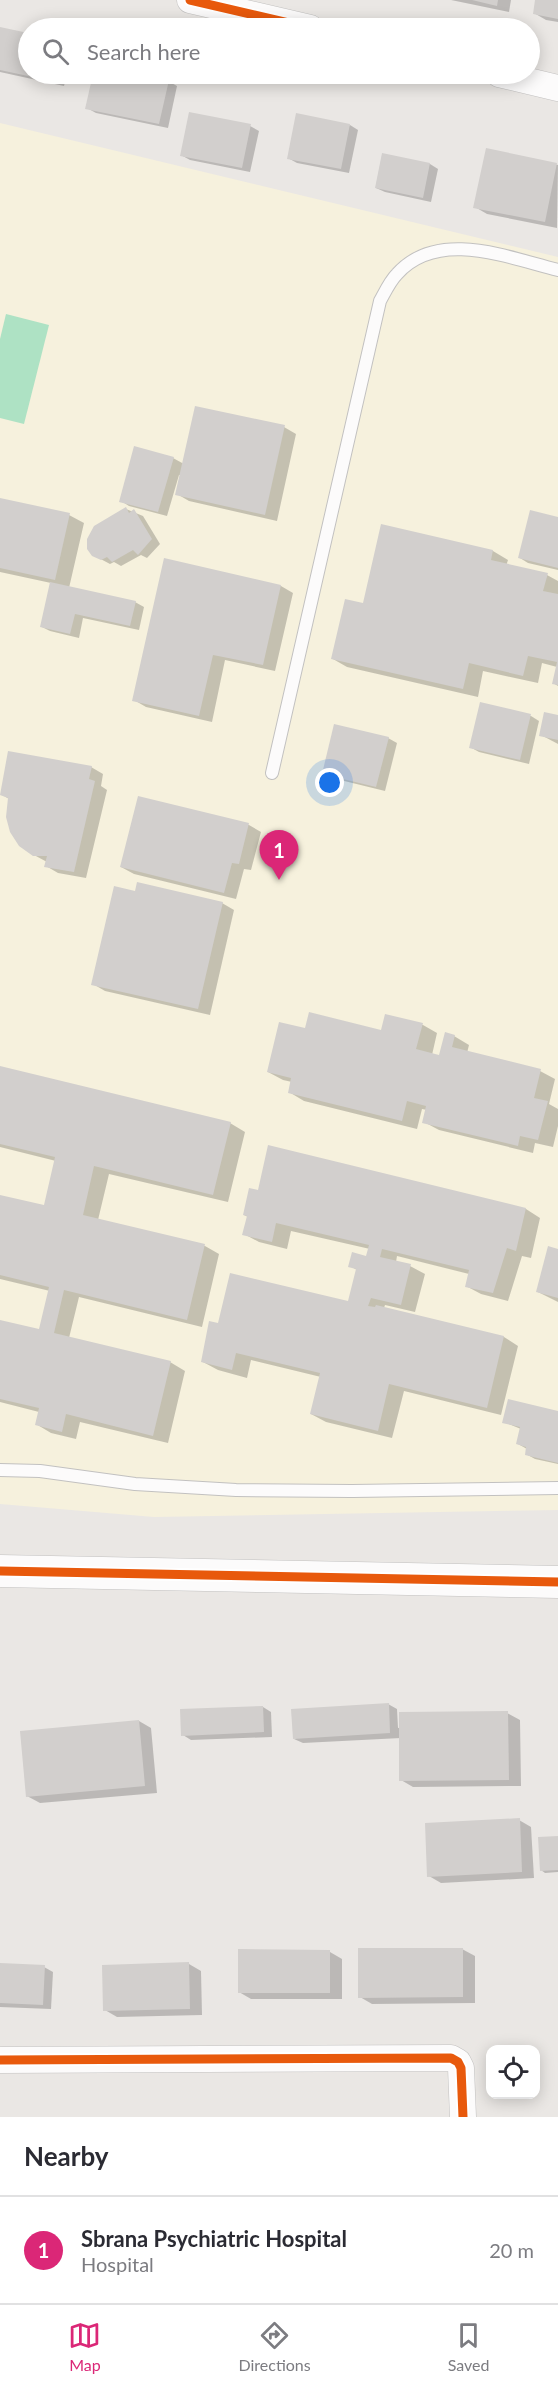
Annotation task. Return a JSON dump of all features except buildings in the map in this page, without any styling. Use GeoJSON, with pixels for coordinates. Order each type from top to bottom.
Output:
{"type":"FeatureCollection","features":[{"type":"Feature","properties":{"kind":"street"},"geometry":{"type":"LineString","coordinates":[[190,0],[267,18]]}},
{"type":"Feature","properties":{"kind":"street"},"geometry":{"type":"LineString","coordinates":[[540,83],[558,87]]}},
{"type":"Feature","properties":{"kind":"street"},"geometry":{"type":"LineString","coordinates":[[0,1571],[558,1582]]}},
{"type":"Feature","properties":{"kind":"street"},"geometry":{"type":"LineString","coordinates":[[0,2060],[451,2058],[462,2068],[463,2117]]}},
{"type":"Feature","properties":{"kind":"lane"},"geometry":{"type":"LineString","coordinates":[[272,773],[380,301],[398,273],[420,256],[451,248],[483,252],[558,270]]}},
{"type":"Feature","properties":{"kind":"lane"},"geometry":{"type":"LineString","coordinates":[[0,1470],[40,1471],[135,1484],[236,1490],[558,1488]]}},
{"type":"Feature","properties":{"kind":"shaded area"},"geometry":{"type":"Polygon","coordinates":[[[0,123],[558,257],[558,1510],[154,1517],[0,1504],[0,123]]]}},
{"type":"Feature","properties":{"kind":"green space"},"geometry":{"type":"Polygon","coordinates":[[[6,314],[49,325],[24,424],[0,418],[0,339],[6,314]]]}},
{"type":"Feature","properties":{"kind":"cycle path"},"geometry":{"type":"LineString","coordinates":[[190,0],[267,18]]}},
{"type":"Feature","properties":{"kind":"cycle path"},"geometry":{"type":"LineString","coordinates":[[0,1571],[558,1582]]}},
{"type":"Feature","properties":{"kind":"cycle path"},"geometry":{"type":"LineString","coordinates":[[0,2060],[451,2058],[458,2062],[461,2068],[463,2117]]}},
{"type":"Feature","properties":{"kind":"place","name":"Sbrana Psychiatric Hospital"},"geometry":{"type":"Point","coordinates":[279,880]}}]}
